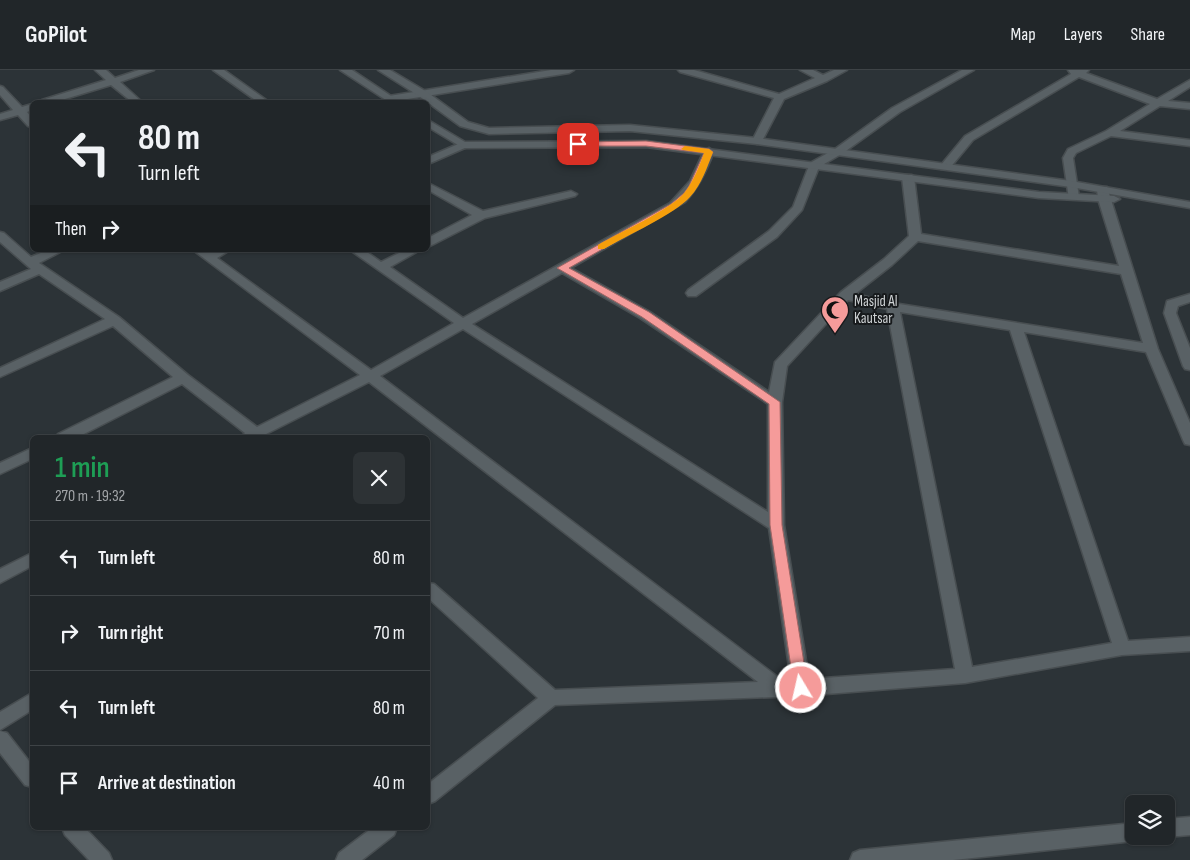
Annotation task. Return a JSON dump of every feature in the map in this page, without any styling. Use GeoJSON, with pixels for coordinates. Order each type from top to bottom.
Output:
{"type":"FeatureCollection","features":[{"type":"Feature","properties":{"kind":"street"},"geometry":{"type":"LineString","coordinates":[[100,70],[135,100]]}},
{"type":"Feature","properties":{"kind":"street"},"geometry":{"type":"LineString","coordinates":[[52,100],[149,70]]}},
{"type":"Feature","properties":{"kind":"street"},"geometry":{"type":"LineString","coordinates":[[218,70],[261,100]]}},
{"type":"Feature","properties":{"kind":"street"},"geometry":{"type":"LineString","coordinates":[[345,70],[390,100]]}},
{"type":"Feature","properties":{"kind":"street"},"geometry":{"type":"LineString","coordinates":[[383,70],[423,94],[464,124],[489,131],[513,132],[630,128],[757,141],[1071,184],[1103,194],[1190,205]]}},
{"type":"Feature","properties":{"kind":"street"},"geometry":{"type":"LineString","coordinates":[[504,70],[516,77]]}},
{"type":"Feature","properties":{"kind":"street"},"geometry":{"type":"LineString","coordinates":[[396,100],[516,77],[569,70]]}},
{"type":"Feature","properties":{"kind":"street"},"geometry":{"type":"LineString","coordinates":[[683,70],[780,97],[842,70]]}},
{"type":"Feature","properties":{"kind":"street"},"geometry":{"type":"LineString","coordinates":[[805,70],[824,79]]}},
{"type":"Feature","properties":{"kind":"street"},"geometry":{"type":"LineString","coordinates":[[692,293],[773,234],[798,208],[814,165],[839,151],[896,110],[969,70]]}},
{"type":"Feature","properties":{"kind":"street"},"geometry":{"type":"LineString","coordinates":[[945,167],[969,138],[1077,71],[1158,103],[1190,106]]}},
{"type":"Feature","properties":{"kind":"street"},"geometry":{"type":"LineString","coordinates":[[1073,198],[1068,158],[1072,151],[1110,133],[1190,83]]}},
{"type":"Feature","properties":{"kind":"street"},"geometry":{"type":"LineString","coordinates":[[0,90],[30,122]]}},
{"type":"Feature","properties":{"kind":"street"},"geometry":{"type":"LineString","coordinates":[[757,141],[780,97]]}},
{"type":"Feature","properties":{"kind":"street"},"geometry":{"type":"LineString","coordinates":[[0,117],[30,108]]}},
{"type":"Feature","properties":{"kind":"street"},"geometry":{"type":"LineString","coordinates":[[430,116],[445,111]]}},
{"type":"Feature","properties":{"kind":"street"},"geometry":{"type":"LineString","coordinates":[[430,124],[463,144]]}},
{"type":"Feature","properties":{"kind":"street"},"geometry":{"type":"LineString","coordinates":[[1110,133],[1190,143]]}},
{"type":"Feature","properties":{"kind":"street"},"geometry":{"type":"LineString","coordinates":[[430,160],[463,144],[646,144],[908,176],[966,186],[1073,198],[1103,194]]}},
{"type":"Feature","properties":{"kind":"street"},"geometry":{"type":"LineString","coordinates":[[257,435],[370,376],[674,206],[687,195],[709,152]]}},
{"type":"Feature","properties":{"kind":"street"},"geometry":{"type":"LineString","coordinates":[[908,176],[914,237]]}},
{"type":"Feature","properties":{"kind":"street"},"geometry":{"type":"LineString","coordinates":[[430,187],[481,215]]}},
{"type":"Feature","properties":{"kind":"street"},"geometry":{"type":"LineString","coordinates":[[430,242],[481,215],[570,194]]}},
{"type":"Feature","properties":{"kind":"street"},"geometry":{"type":"LineString","coordinates":[[1103,194],[1151,349],[1190,440]]}},
{"type":"Feature","properties":{"kind":"street"},"geometry":{"type":"LineString","coordinates":[[0,236],[36,266],[114,320],[254,435]]}},
{"type":"Feature","properties":{"kind":"street"},"geometry":{"type":"LineString","coordinates":[[914,237],[1127,271]]}},
{"type":"Feature","properties":{"kind":"street"},"geometry":{"type":"LineString","coordinates":[[801,688],[776,525],[775,402],[780,365],[845,294],[888,262],[914,237]]}},
{"type":"Feature","properties":{"kind":"street"},"geometry":{"type":"LineString","coordinates":[[0,287],[36,266],[55,252]]}},
{"type":"Feature","properties":{"kind":"street"},"geometry":{"type":"LineString","coordinates":[[359,252],[462,323],[776,525]]}},
{"type":"Feature","properties":{"kind":"street"},"geometry":{"type":"LineString","coordinates":[[381,267],[410,252]]}},
{"type":"Feature","properties":{"kind":"street"},"geometry":{"type":"LineString","coordinates":[[204,253],[370,376],[780,689]]}},
{"type":"Feature","properties":{"kind":"street"},"geometry":{"type":"LineString","coordinates":[[562,268],[645,314],[775,402]]}},
{"type":"Feature","properties":{"kind":"street"},"geometry":{"type":"LineString","coordinates":[[845,294],[893,308],[1151,349]]}},
{"type":"Feature","properties":{"kind":"street"},"geometry":{"type":"LineString","coordinates":[[1190,298],[1172,304],[1170,313],[1190,366]]}},
{"type":"Feature","properties":{"kind":"street"},"geometry":{"type":"LineString","coordinates":[[893,308],[965,676]]}},
{"type":"Feature","properties":{"kind":"street"},"geometry":{"type":"LineString","coordinates":[[0,373],[114,320]]}},
{"type":"Feature","properties":{"kind":"street"},"geometry":{"type":"LineString","coordinates":[[1015,326],[1122,648]]}},
{"type":"Feature","properties":{"kind":"street"},"geometry":{"type":"LineString","coordinates":[[69,435],[183,378]]}},
{"type":"Feature","properties":{"kind":"street"},"geometry":{"type":"LineString","coordinates":[[0,469],[30,454]]}},
{"type":"Feature","properties":{"kind":"street"},"geometry":{"type":"LineString","coordinates":[[0,577],[30,560]]}},
{"type":"Feature","properties":{"kind":"street"},"geometry":{"type":"LineString","coordinates":[[430,591],[551,698]]}},
{"type":"Feature","properties":{"kind":"street"},"geometry":{"type":"LineString","coordinates":[[430,794],[551,698],[801,688],[965,676],[1122,648],[1190,644]]}},
{"type":"Feature","properties":{"kind":"street"},"geometry":{"type":"LineString","coordinates":[[0,722],[30,702]]}},
{"type":"Feature","properties":{"kind":"street"},"geometry":{"type":"LineString","coordinates":[[0,739],[30,776]]}},
{"type":"Feature","properties":{"kind":"street"},"geometry":{"type":"LineString","coordinates":[[1175,827],[1190,826]]}},
{"type":"Feature","properties":{"kind":"street"},"geometry":{"type":"LineString","coordinates":[[74,830],[102,860]]}},
{"type":"Feature","properties":{"kind":"street"},"geometry":{"type":"LineString","coordinates":[[346,860],[384,830]]}},
{"type":"Feature","properties":{"kind":"street"},"geometry":{"type":"LineString","coordinates":[[860,860],[1125,833]]}},
{"type":"Feature","properties":{"kind":"slow traffic"},"geometry":{"type":"LineString","coordinates":[[601,247],[674,206],[687,195],[699,176],[709,152],[685,149]]}},
{"type":"Feature","properties":{"kind":"place","name":"Masjid Al Kautsar"},"geometry":{"type":"Point","coordinates":[835,334]}},
{"type":"Feature","properties":{"kind":"route"},"geometry":{"type":"LineString","coordinates":[[578,144],[646,144],[709,152],[693,186],[687,195],[674,206],[562,268],[645,314],[775,402],[776,525],[801,688]]}}]}
